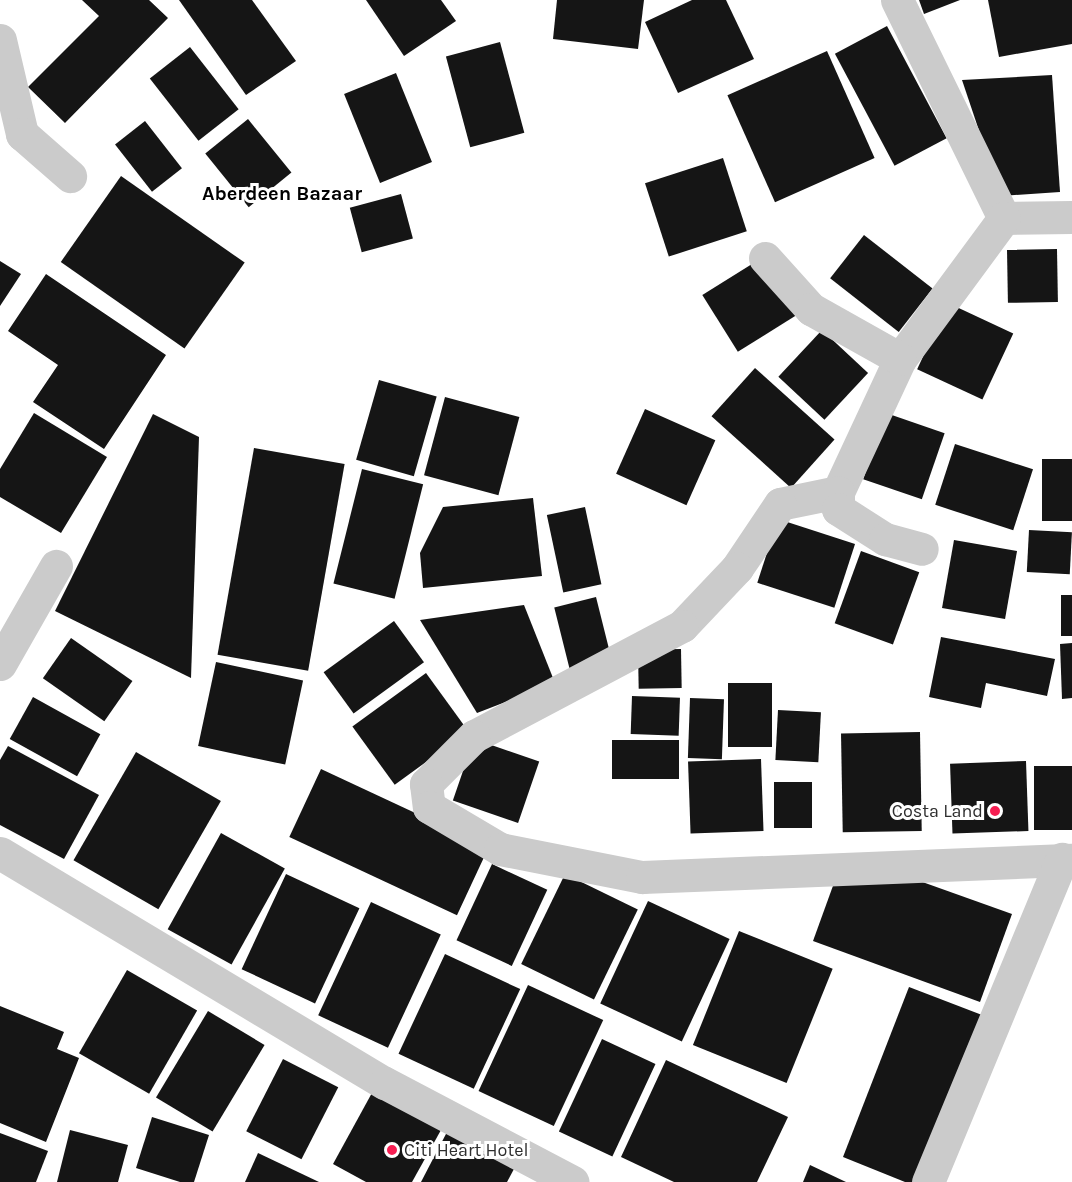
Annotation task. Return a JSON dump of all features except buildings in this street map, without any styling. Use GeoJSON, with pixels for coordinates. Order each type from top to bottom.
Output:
{"type":"FeatureCollection","features":[{"type":"Feature","properties":{"kind":"street"},"geometry":{"type":"LineString","coordinates":[[897,0],[1004,218]]}},
{"type":"Feature","properties":{"kind":"street"},"geometry":{"type":"LineString","coordinates":[[0,40],[22,134],[70,176]]}},
{"type":"Feature","properties":{"kind":"street"},"geometry":{"type":"LineString","coordinates":[[1004,218],[1072,217]]}},
{"type":"Feature","properties":{"kind":"street"},"geometry":{"type":"LineString","coordinates":[[922,549],[885,539],[838,509],[838,492],[900,359],[1004,218]]}},
{"type":"Feature","properties":{"kind":"street"},"geometry":{"type":"LineString","coordinates":[[765,258],[811,309],[900,359]]}},
{"type":"Feature","properties":{"kind":"street"},"geometry":{"type":"LineString","coordinates":[[838,492],[780,504],[737,568],[682,626],[474,736],[426,784],[429,807],[500,849],[642,877],[1067,860],[928,1182]]}},
{"type":"Feature","properties":{"kind":"street"},"geometry":{"type":"LineString","coordinates":[[0,664],[56,566]]}},
{"type":"Feature","properties":{"kind":"street"},"geometry":{"type":"LineString","coordinates":[[0,853],[385,1083],[573,1182]]}},
{"type":"Feature","properties":{"kind":"place","name":"Costa Land"},"geometry":{"type":"Point","coordinates":[995,811]}},
{"type":"Feature","properties":{"kind":"place","name":"Citi Heart Hotel"},"geometry":{"type":"Point","coordinates":[392,1150]}},
{"type":"Feature","properties":{"kind":"district","name":"Aberdeen Bazaar"},"geometry":{"type":"Point","coordinates":[282,193]}}]}
